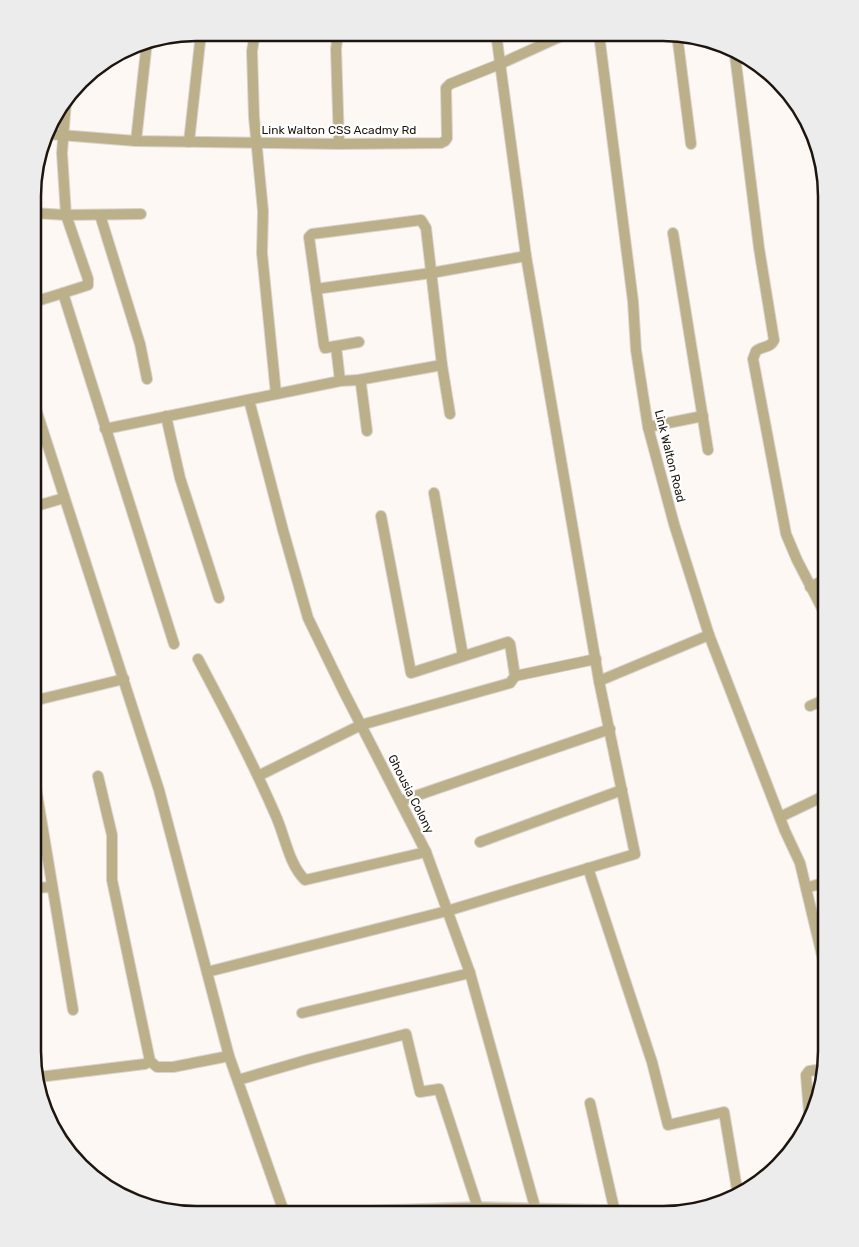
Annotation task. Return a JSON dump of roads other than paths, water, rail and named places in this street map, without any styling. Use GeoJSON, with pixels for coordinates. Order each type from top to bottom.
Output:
{"type":"FeatureCollection","features":[{"type":"Feature","properties":{"kind":"street"},"geometry":{"type":"LineString","coordinates":[[207,972],[447,911],[635,854],[600,680],[526,256],[497,41]]}},
{"type":"Feature","properties":{"kind":"street","name":"Link Walton CSS Acadmy Rd"},"geometry":{"type":"LineString","coordinates":[[54,135],[136,141],[189,142],[339,144],[444,142],[447,138],[446,88],[450,84],[500,64],[540,41]]}},
{"type":"Feature","properties":{"kind":"street","name":"Link Walton Road"},"geometry":{"type":"LineString","coordinates":[[600,41],[633,301],[636,350],[648,427],[674,524],[709,635],[785,831],[800,863],[817,926]]}},
{"type":"Feature","properties":{"kind":"street"},"geometry":{"type":"LineString","coordinates":[[189,142],[200,42]]}},
{"type":"Feature","properties":{"kind":"street"},"geometry":{"type":"LineString","coordinates":[[254,42],[252,51],[254,117],[264,212],[262,253],[276,394]]}},
{"type":"Feature","properties":{"kind":"street"},"geometry":{"type":"LineString","coordinates":[[337,42],[339,144]]}},
{"type":"Feature","properties":{"kind":"street"},"geometry":{"type":"LineString","coordinates":[[678,43],[691,144]]}},
{"type":"Feature","properties":{"kind":"street"},"geometry":{"type":"LineString","coordinates":[[136,141],[146,50]]}},
{"type":"Feature","properties":{"kind":"street"},"geometry":{"type":"LineString","coordinates":[[736,60],[759,248],[774,340],[772,344],[756,351],[753,359],[786,534],[818,601]]}},
{"type":"Feature","properties":{"kind":"street"},"geometry":{"type":"LineString","coordinates":[[41,300],[88,285],[88,279],[66,215],[62,153],[64,115]]}},
{"type":"Feature","properties":{"kind":"street"},"geometry":{"type":"LineString","coordinates":[[41,213],[141,214]]}},
{"type":"Feature","properties":{"kind":"street"},"geometry":{"type":"LineString","coordinates":[[100,215],[140,344],[147,379]]}},
{"type":"Feature","properties":{"kind":"street"},"geometry":{"type":"LineString","coordinates":[[359,342],[326,348],[324,345],[309,237],[312,234],[421,220],[426,228],[442,365],[450,414]]}},
{"type":"Feature","properties":{"kind":"street"},"geometry":{"type":"LineString","coordinates":[[673,234],[708,450]]}},
{"type":"Feature","properties":{"kind":"street"},"geometry":{"type":"LineString","coordinates":[[316,289],[431,273],[526,256]]}},
{"type":"Feature","properties":{"kind":"street"},"geometry":{"type":"LineString","coordinates":[[63,293],[174,644]]}},
{"type":"Feature","properties":{"kind":"street"},"geometry":{"type":"LineString","coordinates":[[336,346],[340,382]]}},
{"type":"Feature","properties":{"kind":"street"},"geometry":{"type":"LineString","coordinates":[[105,429],[276,394],[442,365]]}},
{"type":"Feature","properties":{"kind":"street"},"geometry":{"type":"LineString","coordinates":[[358,380],[361,384],[367,431]]}},
{"type":"Feature","properties":{"kind":"street","name":"Ghousia Colony"},"geometry":{"type":"LineString","coordinates":[[249,400],[308,618],[426,852],[470,973],[535,1206]]}},
{"type":"Feature","properties":{"kind":"street"},"geometry":{"type":"LineString","coordinates":[[166,416],[180,478],[219,598]]}},
{"type":"Feature","properties":{"kind":"street"},"geometry":{"type":"LineString","coordinates":[[648,427],[703,416]]}},
{"type":"Feature","properties":{"kind":"street"},"geometry":{"type":"LineString","coordinates":[[41,425],[159,790],[229,1056],[282,1206]]}},
{"type":"Feature","properties":{"kind":"street"},"geometry":{"type":"LineString","coordinates":[[434,493],[463,656]]}},
{"type":"Feature","properties":{"kind":"street"},"geometry":{"type":"LineString","coordinates":[[41,505],[64,498]]}},
{"type":"Feature","properties":{"kind":"street"},"geometry":{"type":"LineString","coordinates":[[258,776],[361,726],[510,683],[514,676],[510,644],[508,642],[411,673],[381,516]]}},
{"type":"Feature","properties":{"kind":"street"},"geometry":{"type":"LineString","coordinates":[[810,587],[818,583]]}},
{"type":"Feature","properties":{"kind":"street"},"geometry":{"type":"LineString","coordinates":[[600,680],[709,635]]}},
{"type":"Feature","properties":{"kind":"street"},"geometry":{"type":"LineString","coordinates":[[514,676],[596,658]]}},
{"type":"Feature","properties":{"kind":"street"},"geometry":{"type":"LineString","coordinates":[[198,659],[258,776],[276,815],[297,872],[305,880],[426,852]]}},
{"type":"Feature","properties":{"kind":"street"},"geometry":{"type":"LineString","coordinates":[[41,699],[124,679]]}},
{"type":"Feature","properties":{"kind":"street"},"geometry":{"type":"LineString","coordinates":[[810,706],[817,702]]}},
{"type":"Feature","properties":{"kind":"street"},"geometry":{"type":"LineString","coordinates":[[401,801],[610,729]]}},
{"type":"Feature","properties":{"kind":"street"},"geometry":{"type":"LineString","coordinates":[[98,776],[112,835],[112,880],[150,1061],[158,1067],[173,1067],[229,1056]]}},
{"type":"Feature","properties":{"kind":"street"},"geometry":{"type":"LineString","coordinates":[[480,842],[622,790]]}},
{"type":"Feature","properties":{"kind":"street"},"geometry":{"type":"LineString","coordinates":[[780,816],[817,799]]}},
{"type":"Feature","properties":{"kind":"street"},"geometry":{"type":"LineString","coordinates":[[41,819],[73,1010]]}},
{"type":"Feature","properties":{"kind":"street"},"geometry":{"type":"LineString","coordinates":[[588,868],[652,1062],[668,1125],[724,1112],[737,1187]]}},
{"type":"Feature","properties":{"kind":"street"},"geometry":{"type":"LineString","coordinates":[[806,888],[817,885]]}},
{"type":"Feature","properties":{"kind":"street"},"geometry":{"type":"LineString","coordinates":[[41,888],[52,887]]}},
{"type":"Feature","properties":{"kind":"street"},"geometry":{"type":"LineString","coordinates":[[302,1013],[470,973]]}},
{"type":"Feature","properties":{"kind":"street"},"geometry":{"type":"LineString","coordinates":[[238,1080],[406,1034],[420,1092],[439,1089],[477,1205]]}},
{"type":"Feature","properties":{"kind":"street"},"geometry":{"type":"LineString","coordinates":[[44,1076],[145,1064],[150,1061]]}},
{"type":"Feature","properties":{"kind":"street"},"geometry":{"type":"LineString","coordinates":[[808,1106],[806,1075],[809,1072],[816,1071]]}},
{"type":"Feature","properties":{"kind":"street"},"geometry":{"type":"LineString","coordinates":[[590,1103],[614,1206]]}},
{"type":"Feature","properties":{"kind":"lane"},"geometry":{"type":"LineString","coordinates":[[449,1206],[506,1206]]}}]}
